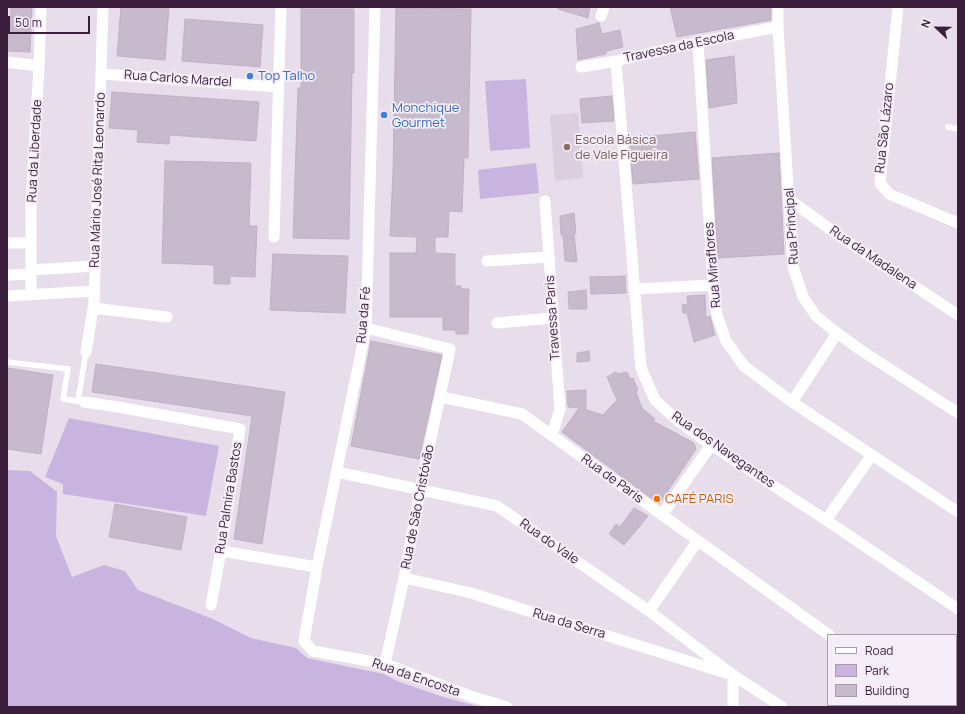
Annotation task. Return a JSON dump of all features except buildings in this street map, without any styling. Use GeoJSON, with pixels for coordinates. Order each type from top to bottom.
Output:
{"type":"FeatureCollection","features":[{"type":"Feature","properties":{"kind":"street","name":"Rua da Liberdade"},"geometry":{"type":"LineString","coordinates":[[31,295],[31,202],[41,7]]}},
{"type":"Feature","properties":{"kind":"street","name":"Rua Mário José Rita Leonardo"},"geometry":{"type":"LineString","coordinates":[[86,352],[93,308],[94,291],[103,7]]}},
{"type":"Feature","properties":{"kind":"street"},"geometry":{"type":"LineString","coordinates":[[274,237],[280,7]]}},
{"type":"Feature","properties":{"kind":"street","name":"Rua da Fé"},"geometry":{"type":"LineString","coordinates":[[304,641],[317,567],[366,328],[375,7]]}},
{"type":"Feature","properties":{"kind":"street","name":"Rua Principal"},"geometry":{"type":"LineString","coordinates":[[778,7],[793,266],[802,297],[816,316],[836,333],[862,352],[958,413]]}},
{"type":"Feature","properties":{"kind":"street","name":"Rua São Lázaro"},"geometry":{"type":"LineString","coordinates":[[898,7],[880,183],[889,194],[958,223]]}},
{"type":"Feature","properties":{"kind":"street","name":"Travessa da Escola"},"geometry":{"type":"LineString","coordinates":[[581,67],[616,61],[698,42],[778,27]]}},
{"type":"Feature","properties":{"kind":"street","name":"Rua Miraflores"},"geometry":{"type":"LineString","coordinates":[[698,42],[713,285],[718,315],[726,341],[744,366],[792,402],[958,512]]}},
{"type":"Feature","properties":{"kind":"street","name":"Rua dos Navegantes"},"geometry":{"type":"LineString","coordinates":[[616,61],[641,368],[655,400],[676,419],[711,445],[958,609]]}},
{"type":"Feature","properties":{"kind":"street"},"geometry":{"type":"LineString","coordinates":[[7,62],[39,66]]}},
{"type":"Feature","properties":{"kind":"street","name":"Rua Carlos Mardel"},"geometry":{"type":"LineString","coordinates":[[102,74],[278,87]]}},
{"type":"Feature","properties":{"kind":"street","name":"Rua da Madalena"},"geometry":{"type":"LineString","coordinates":[[790,200],[845,240],[958,315]]}},
{"type":"Feature","properties":{"kind":"street","name":"Travessa Paris"},"geometry":{"type":"LineString","coordinates":[[545,201],[560,409],[552,435]]}},
{"type":"Feature","properties":{"kind":"street"},"geometry":{"type":"LineString","coordinates":[[7,243],[31,243]]}},
{"type":"Feature","properties":{"kind":"street"},"geometry":{"type":"LineString","coordinates":[[487,262],[549,257]]}},
{"type":"Feature","properties":{"kind":"street"},"geometry":{"type":"LineString","coordinates":[[7,276],[31,272],[95,266]]}},
{"type":"Feature","properties":{"kind":"street"},"geometry":{"type":"LineString","coordinates":[[634,289],[713,285]]}},
{"type":"Feature","properties":{"kind":"street"},"geometry":{"type":"LineString","coordinates":[[7,296],[94,291]]}},
{"type":"Feature","properties":{"kind":"street"},"geometry":{"type":"LineString","coordinates":[[93,308],[167,317]]}},
{"type":"Feature","properties":{"kind":"street"},"geometry":{"type":"LineString","coordinates":[[497,323],[553,318]]}},
{"type":"Feature","properties":{"kind":"street","name":"Rua de São Cristóvão"},"geometry":{"type":"LineString","coordinates":[[366,328],[450,349],[441,398],[420,490],[404,578],[385,664]]}},
{"type":"Feature","properties":{"kind":"street"},"geometry":{"type":"LineString","coordinates":[[792,402],[836,333]]}},
{"type":"Feature","properties":{"kind":"street","name":"Rua de Paris"},"geometry":{"type":"LineString","coordinates":[[441,398],[522,414],[697,542],[828,634]]}},
{"type":"Feature","properties":{"kind":"street","name":"Rua Palmira Bastos"},"geometry":{"type":"LineString","coordinates":[[81,402],[118,407],[240,429],[211,605]]}},
{"type":"Feature","properties":{"kind":"street"},"geometry":{"type":"LineString","coordinates":[[662,515],[711,445]]}},
{"type":"Feature","properties":{"kind":"street"},"geometry":{"type":"LineString","coordinates":[[826,520],[872,455]]}},
{"type":"Feature","properties":{"kind":"street","name":"Rua do Vale"},"geometry":{"type":"LineString","coordinates":[[337,472],[497,506],[650,611],[733,675]]}},
{"type":"Feature","properties":{"kind":"street"},"geometry":{"type":"LineString","coordinates":[[650,611],[697,542]]}},
{"type":"Feature","properties":{"kind":"street"},"geometry":{"type":"LineString","coordinates":[[221,550],[317,567]]}},
{"type":"Feature","properties":{"kind":"street","name":"Rua da Serra"},"geometry":{"type":"LineString","coordinates":[[404,578],[471,593],[733,675]]}},
{"type":"Feature","properties":{"kind":"street","name":"Rua da Encosta"},"geometry":{"type":"LineString","coordinates":[[304,641],[313,651],[385,664],[470,696],[507,707]]}},
{"type":"Feature","properties":{"kind":"street"},"geometry":{"type":"LineString","coordinates":[[733,675],[733,707]]}},
{"type":"Feature","properties":{"kind":"street"},"geometry":{"type":"LineString","coordinates":[[733,675],[782,707]]}},
{"type":"Feature","properties":{"kind":"lane"},"geometry":{"type":"LineString","coordinates":[[948,127],[958,128]]}},
{"type":"Feature","properties":{"kind":"lane"},"geometry":{"type":"LineString","coordinates":[[7,362],[68,369],[63,399],[81,402],[86,352]]}},
{"type":"Feature","properties":{"kind":"shaded area","name":"Escola Básica de Vale Figueira"},"geometry":{"type":"Polygon","coordinates":[[[578,113],[583,178],[555,181],[550,115],[578,113]]]}},
{"type":"Feature","properties":{"kind":"green space"},"geometry":{"type":"Polygon","coordinates":[[[526,79],[530,148],[490,151],[485,81],[526,79]]]}},
{"type":"Feature","properties":{"kind":"green space"},"geometry":{"type":"Polygon","coordinates":[[[536,163],[539,193],[480,199],[478,170],[536,163]]]}},
{"type":"Feature","properties":{"kind":"green space"},"geometry":{"type":"Polygon","coordinates":[[[69,418],[219,446],[206,516],[63,494],[63,484],[45,477],[69,418]]]}},
{"type":"Feature","properties":{"kind":"green space"},"geometry":{"type":"Polygon","coordinates":[[[7,470],[30,471],[57,492],[56,536],[72,577],[104,565],[125,571],[138,590],[213,619],[251,638],[296,648],[307,658],[384,674],[397,681],[443,697],[481,707],[7,707],[7,470]]]}},
{"type":"Feature","properties":{"kind":"place","name":"Top Talho"},"geometry":{"type":"Point","coordinates":[250,76]}},
{"type":"Feature","properties":{"kind":"place","name":"Monchique Gourmet"},"geometry":{"type":"Point","coordinates":[384,115]}},
{"type":"Feature","properties":{"kind":"place","name":"Escola Básica de Vale Figueira"},"geometry":{"type":"Point","coordinates":[567,147]}},
{"type":"Feature","properties":{"kind":"place","name":"CAFÉ PARIS"},"geometry":{"type":"Point","coordinates":[657,499]}}]}
